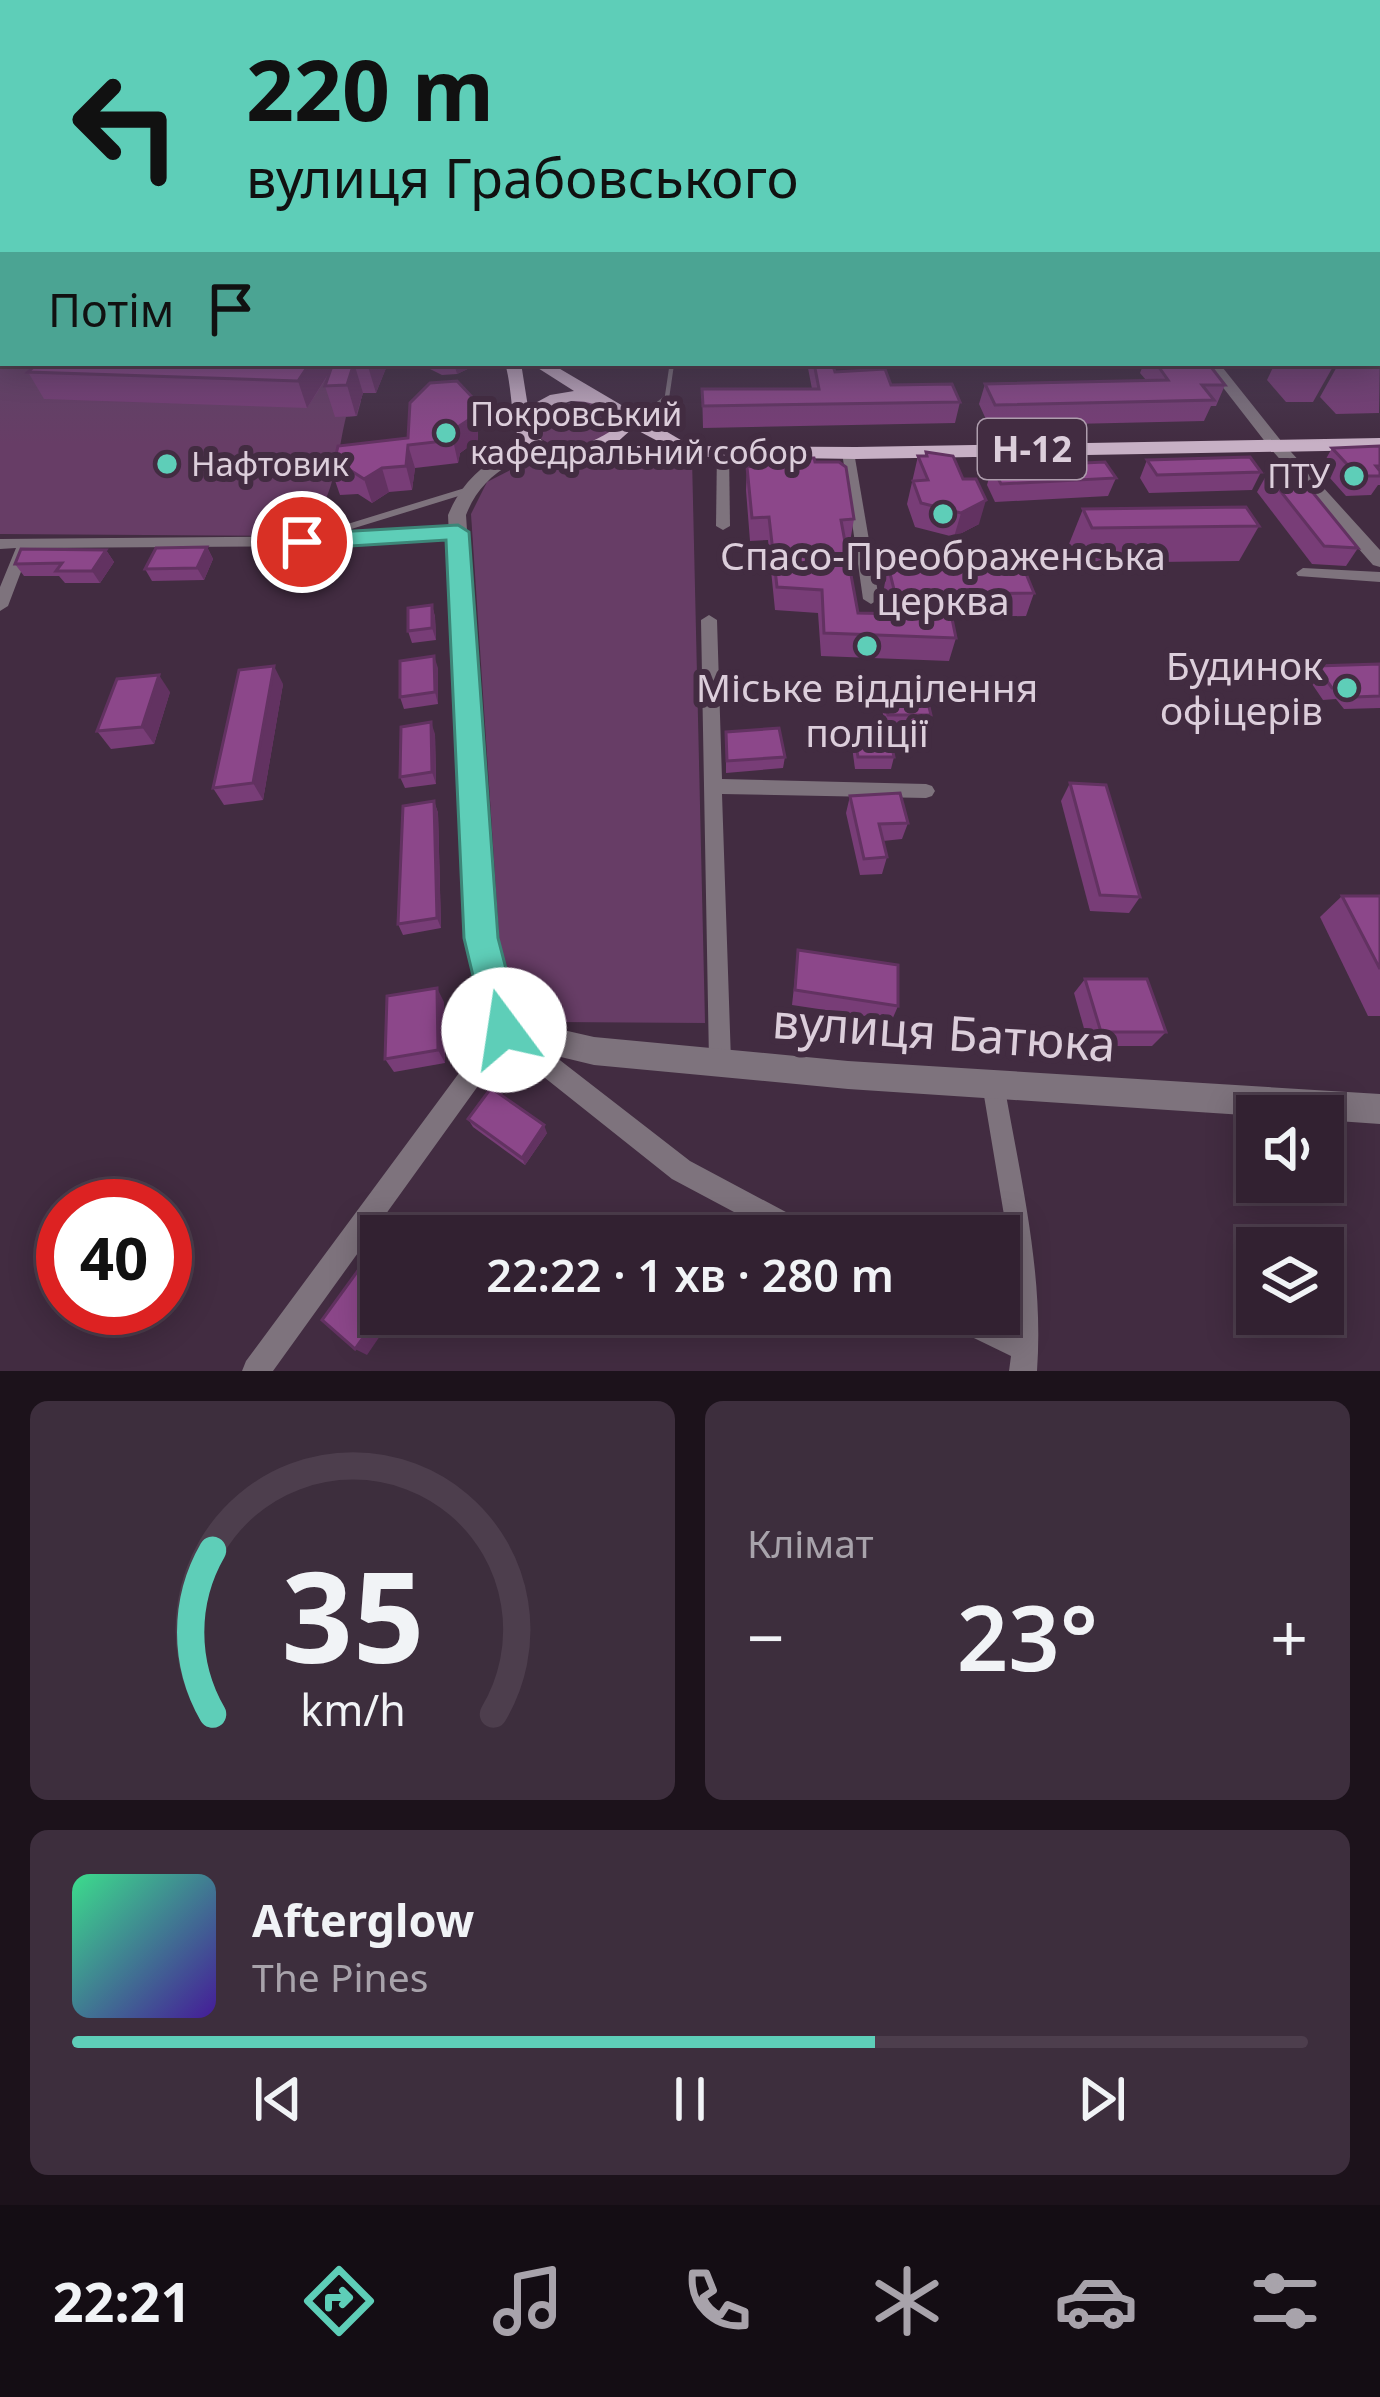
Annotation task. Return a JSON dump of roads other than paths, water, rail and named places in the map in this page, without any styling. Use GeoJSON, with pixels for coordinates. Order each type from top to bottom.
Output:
{"type":"FeatureCollection","features":[{"type":"Feature","properties":{"kind":"main road"},"geometry":{"type":"LineString","coordinates":[[514,366],[520,381],[524,436],[535,446]]}},
{"type":"Feature","properties":{"kind":"main road","name":"Н-12"},"geometry":{"type":"LineString","coordinates":[[543,366],[685,448]]}},
{"type":"Feature","properties":{"kind":"main road"},"geometry":{"type":"LineString","coordinates":[[521,424],[530,410],[549,400],[598,398]]}},
{"type":"Feature","properties":{"kind":"main road"},"geometry":{"type":"LineString","coordinates":[[590,451],[612,442],[624,430],[625,416]]}},
{"type":"Feature","properties":{"kind":"main road","name":"Н-12"},"geometry":{"type":"LineString","coordinates":[[535,446],[566,453],[685,448],[848,452],[1380,444]]}},
{"type":"Feature","properties":{"kind":"street"},"geometry":{"type":"LineString","coordinates":[[1213,366],[1276,445],[1380,561]]}},
{"type":"Feature","properties":{"kind":"street"},"geometry":{"type":"LineString","coordinates":[[535,446],[482,472],[465,490],[458,532],[481,938],[504,1030],[681,1170],[766,1215]]}},
{"type":"Feature","properties":{"kind":"street"},"geometry":{"type":"LineString","coordinates":[[723,450],[723,526]]}},
{"type":"Feature","properties":{"kind":"street"},"geometry":{"type":"LineString","coordinates":[[848,452],[872,599]]}},
{"type":"Feature","properties":{"kind":"street"},"geometry":{"type":"LineString","coordinates":[[0,544],[302,542],[458,532]]}},
{"type":"Feature","properties":{"kind":"street"},"geometry":{"type":"LineString","coordinates":[[0,605],[24,544]]}},
{"type":"Feature","properties":{"kind":"street"},"geometry":{"type":"LineString","coordinates":[[1303,573],[1380,577]]}},
{"type":"Feature","properties":{"kind":"street"},"geometry":{"type":"LineString","coordinates":[[709,620],[720,1060]]}},
{"type":"Feature","properties":{"kind":"street"},"geometry":{"type":"LineString","coordinates":[[714,786],[926,791]]}},
{"type":"Feature","properties":{"kind":"street"},"geometry":{"type":"LineString","coordinates":[[256,1371],[504,1030]]}},
{"type":"Feature","properties":{"kind":"street","name":"вулиця Батюка"},"geometry":{"type":"LineString","coordinates":[[504,1030],[594,1052],[1380,1108]]}},
{"type":"Feature","properties":{"kind":"street"},"geometry":{"type":"LineString","coordinates":[[993,1084],[1019,1250],[1024,1360]]}},
{"type":"Feature","properties":{"kind":"street"},"geometry":{"type":"LineString","coordinates":[[985,1335],[1024,1360]]}},
{"type":"Feature","properties":{"kind":"lane"},"geometry":{"type":"LineString","coordinates":[[625,416],[663,402],[671,366]]}},
{"type":"Feature","properties":{"kind":"lane"},"geometry":{"type":"LineString","coordinates":[[302,542],[465,490]]}},
{"type":"Feature","properties":{"kind":"place","name":"Покровський кафедральний собор"},"geometry":{"type":"Point","coordinates":[446,433]}},
{"type":"Feature","properties":{"kind":"place","name":"Нафтовик"},"geometry":{"type":"Point","coordinates":[167,464]}},
{"type":"Feature","properties":{"kind":"place","name":"ПТУ"},"geometry":{"type":"Point","coordinates":[1354,476]}},
{"type":"Feature","properties":{"kind":"place","name":"Спасо-Преображенська церква"},"geometry":{"type":"Point","coordinates":[943,514]}},
{"type":"Feature","properties":{"kind":"place","name":"Міське відділення поліції"},"geometry":{"type":"Point","coordinates":[867,646]}},
{"type":"Feature","properties":{"kind":"place","name":"Будинок офіцерів"},"geometry":{"type":"Point","coordinates":[1347,688]}}]}
